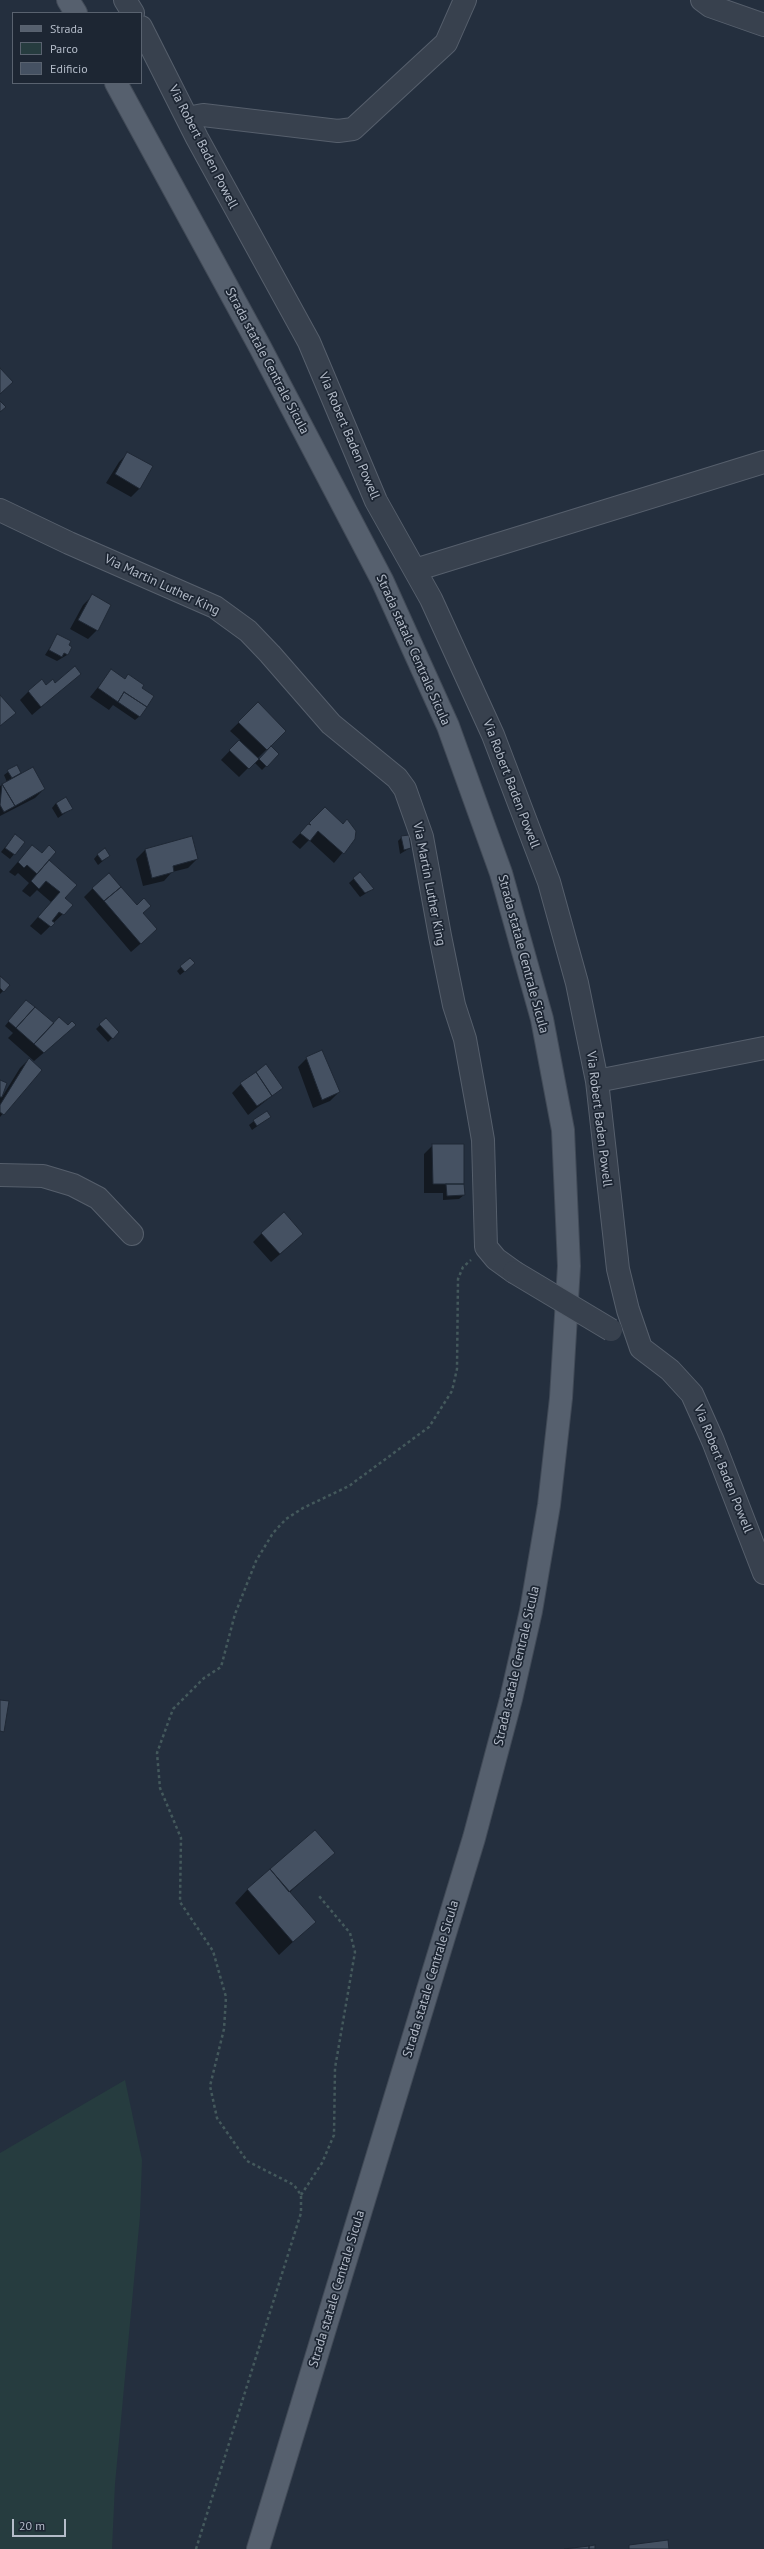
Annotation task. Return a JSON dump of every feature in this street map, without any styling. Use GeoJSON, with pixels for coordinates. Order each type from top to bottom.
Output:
{"type":"FeatureCollection","features":[{"type":"Feature","properties":{"kind":"main road"},"geometry":{"type":"LineString","coordinates":[[68,0],[75,12]]}},
{"type":"Feature","properties":{"kind":"main road","name":"Strada statale Centrale Sicula"},"geometry":{"type":"LineString","coordinates":[[117,84],[260,347],[382,580],[448,726],[501,873],[542,1019],[563,1130],[569,1266],[561,1398],[549,1505],[531,1611],[511,1699],[474,1838],[258,2549]]}},
{"type":"Feature","properties":{"kind":"street"},"geometry":{"type":"LineString","coordinates":[[125,0],[132,12]]}},
{"type":"Feature","properties":{"kind":"street"},"geometry":{"type":"LineString","coordinates":[[187,118],[203,115],[338,131],[353,129],[446,43],[465,0]]}},
{"type":"Feature","properties":{"kind":"street"},"geometry":{"type":"LineString","coordinates":[[702,0],[710,6],[764,24]]}},
{"type":"Feature","properties":{"kind":"street","name":"Via Robert Baden Powell"},"geometry":{"type":"LineString","coordinates":[[142,29],[252,241],[309,342],[339,410],[359,465],[376,501],[431,599],[493,735],[550,882],[577,983],[597,1081],[618,1268],[641,1348],[670,1370],[692,1394],[713,1441],[764,1573]]}},
{"type":"Feature","properties":{"kind":"street"},"geometry":{"type":"LineString","coordinates":[[415,570],[764,462]]}},
{"type":"Feature","properties":{"kind":"street","name":"Via Martin Luther King"},"geometry":{"type":"LineString","coordinates":[[0,510],[69,543],[216,607],[248,631],[331,724],[393,775],[405,789],[422,837],[454,1005],[465,1039],[478,1111],[483,1140],[486,1247]]}},
{"type":"Feature","properties":{"kind":"street"},"geometry":{"type":"LineString","coordinates":[[597,1081],[764,1048]]}},
{"type":"Feature","properties":{"kind":"street"},"geometry":{"type":"LineString","coordinates":[[0,1174],[43,1176],[73,1185],[98,1198],[132,1234]]}},
{"type":"Feature","properties":{"kind":"street"},"geometry":{"type":"LineString","coordinates":[[486,1247],[496,1259],[514,1272],[641,1348]]}},
{"type":"Feature","properties":{"kind":"path"},"geometry":{"type":"LineString","coordinates":[[196,2549],[302,2213],[301,2195],[294,2185],[247,2161],[217,2118],[210,2086],[224,2029],[226,1997],[213,1951],[180,1902],[181,1838],[160,1788],[157,1753],[173,1710],[204,1678],[221,1667],[235,1614],[256,1561],[273,1533],[286,1519],[362,1478],[429,1427],[452,1391],[458,1370],[458,1279],[463,1266],[486,1247]]}},
{"type":"Feature","properties":{"kind":"path"},"geometry":{"type":"LineString","coordinates":[[301,2195],[322,2163],[334,2135],[335,2068],[355,1952],[350,1933],[319,1896]]}},
{"type":"Feature","properties":{"kind":"green space"},"geometry":{"type":"Polygon","coordinates":[[[125,2080],[142,2160],[140,2216],[115,2484],[112,2549],[0,2549],[0,2153],[125,2080]]]}},
{"type":"Feature","properties":{"kind":"building"},"geometry":{"type":"Polygon","coordinates":[[[0,368],[13,382],[0,394],[0,368]]]}},
{"type":"Feature","properties":{"kind":"building"},"geometry":{"type":"Polygon","coordinates":[[[0,401],[6,407],[0,412],[0,401]]]}},
{"type":"Feature","properties":{"kind":"building"},"geometry":{"type":"Polygon","coordinates":[[[127,452],[153,466],[140,489],[115,474],[127,452]]]}},
{"type":"Feature","properties":{"kind":"building"},"geometry":{"type":"Polygon","coordinates":[[[92,594],[111,605],[98,631],[78,620],[92,594]]]}},
{"type":"Feature","properties":{"kind":"building"},"geometry":{"type":"Polygon","coordinates":[[[57,634],[71,641],[69,645],[72,647],[68,655],[64,653],[62,657],[49,650],[57,634]]]}},
{"type":"Feature","properties":{"kind":"building"},"geometry":{"type":"Polygon","coordinates":[[[75,666],[81,674],[41,707],[28,691],[42,679],[46,685],[53,679],[55,683],[75,666]]]}},
{"type":"Feature","properties":{"kind":"building"},"geometry":{"type":"Polygon","coordinates":[[[111,669],[125,679],[128,674],[144,685],[142,688],[154,696],[147,707],[124,692],[118,702],[98,688],[111,669]]]}},
{"type":"Feature","properties":{"kind":"building"},"geometry":{"type":"Polygon","coordinates":[[[124,692],[147,707],[140,717],[118,702],[124,692]]]}},
{"type":"Feature","properties":{"kind":"building"},"geometry":{"type":"Polygon","coordinates":[[[0,695],[16,713],[0,726],[0,695]]]}},
{"type":"Feature","properties":{"kind":"building"},"geometry":{"type":"Polygon","coordinates":[[[258,702],[286,731],[267,750],[238,722],[258,702]]]}},
{"type":"Feature","properties":{"kind":"building"},"geometry":{"type":"Polygon","coordinates":[[[239,740],[259,759],[249,769],[229,750],[239,740]]]}},
{"type":"Feature","properties":{"kind":"building"},"geometry":{"type":"Polygon","coordinates":[[[271,746],[279,754],[267,767],[259,759],[271,746]]]}},
{"type":"Feature","properties":{"kind":"building"},"geometry":{"type":"Polygon","coordinates":[[[17,765],[21,773],[12,778],[7,770],[17,765]]]}},
{"type":"Feature","properties":{"kind":"building"},"geometry":{"type":"Polygon","coordinates":[[[33,767],[45,789],[15,806],[2,784],[33,767]]]}},
{"type":"Feature","properties":{"kind":"building"},"geometry":{"type":"Polygon","coordinates":[[[2,784],[15,806],[4,812],[0,805],[2,784]]]}},
{"type":"Feature","properties":{"kind":"building"},"geometry":{"type":"Polygon","coordinates":[[[66,797],[73,809],[62,814],[56,803],[66,797]]]}},
{"type":"Feature","properties":{"kind":"building"},"geometry":{"type":"Polygon","coordinates":[[[325,807],[343,824],[347,819],[356,831],[355,839],[344,854],[318,831],[310,841],[300,833],[308,824],[311,825],[309,823],[325,807]]]}},
{"type":"Feature","properties":{"kind":"building"},"geometry":{"type":"Polygon","coordinates":[[[15,834],[25,842],[15,855],[5,848],[15,834]]]}},
{"type":"Feature","properties":{"kind":"building"},"geometry":{"type":"Polygon","coordinates":[[[409,835],[411,848],[404,850],[401,836],[409,835]]]}},
{"type":"Feature","properties":{"kind":"building"},"geometry":{"type":"Polygon","coordinates":[[[192,836],[198,859],[173,866],[174,872],[152,878],[145,849],[192,836]]]}},
{"type":"Feature","properties":{"kind":"building"},"geometry":{"type":"Polygon","coordinates":[[[32,845],[42,853],[49,845],[56,852],[37,874],[27,865],[24,868],[18,862],[32,845]]]}},
{"type":"Feature","properties":{"kind":"building"},"geometry":{"type":"Polygon","coordinates":[[[105,848],[110,856],[102,861],[97,854],[105,848]]]}},
{"type":"Feature","properties":{"kind":"building"},"geometry":{"type":"Polygon","coordinates":[[[49,860],[77,885],[65,898],[73,905],[64,915],[59,912],[52,921],[55,923],[51,927],[38,917],[60,892],[46,881],[39,889],[31,881],[49,860]]]}},
{"type":"Feature","properties":{"kind":"building"},"geometry":{"type":"Polygon","coordinates":[[[360,872],[374,889],[365,893],[353,878],[360,872]]]}},
{"type":"Feature","properties":{"kind":"building"},"geometry":{"type":"Polygon","coordinates":[[[109,873],[121,887],[104,901],[92,888],[109,873]]]}},
{"type":"Feature","properties":{"kind":"building"},"geometry":{"type":"Polygon","coordinates":[[[121,887],[137,905],[144,898],[151,906],[143,913],[157,929],[141,944],[104,901],[121,887]]]}},
{"type":"Feature","properties":{"kind":"building"},"geometry":{"type":"Polygon","coordinates":[[[190,958],[195,963],[185,972],[180,966],[190,958]]]}},
{"type":"Feature","properties":{"kind":"building"},"geometry":{"type":"Polygon","coordinates":[[[0,976],[10,985],[4,992],[0,988],[0,976]]]}},
{"type":"Feature","properties":{"kind":"building"},"geometry":{"type":"Polygon","coordinates":[[[26,1000],[35,1007],[16,1028],[8,1021],[26,1000]]]}},
{"type":"Feature","properties":{"kind":"building"},"geometry":{"type":"Polygon","coordinates":[[[35,1007],[54,1023],[34,1044],[16,1028],[35,1007]]]}},
{"type":"Feature","properties":{"kind":"building"},"geometry":{"type":"Polygon","coordinates":[[[59,1017],[68,1025],[72,1021],[76,1025],[44,1053],[34,1044],[59,1017]]]}},
{"type":"Feature","properties":{"kind":"building"},"geometry":{"type":"Polygon","coordinates":[[[106,1018],[119,1032],[113,1039],[99,1024],[106,1018]]]}},
{"type":"Feature","properties":{"kind":"building"},"geometry":{"type":"Polygon","coordinates":[[[322,1050],[340,1092],[322,1100],[306,1057],[322,1050]]]}},
{"type":"Feature","properties":{"kind":"building"},"geometry":{"type":"Polygon","coordinates":[[[29,1058],[42,1070],[4,1115],[0,1112],[0,1105],[29,1058]]]}},
{"type":"Feature","properties":{"kind":"building"},"geometry":{"type":"Polygon","coordinates":[[[266,1064],[283,1088],[272,1096],[256,1072],[266,1064]]]}},
{"type":"Feature","properties":{"kind":"building"},"geometry":{"type":"Polygon","coordinates":[[[256,1072],[272,1096],[257,1106],[240,1083],[256,1072]]]}},
{"type":"Feature","properties":{"kind":"building"},"geometry":{"type":"Polygon","coordinates":[[[0,1080],[7,1083],[2,1097],[0,1097],[0,1080]]]}},
{"type":"Feature","properties":{"kind":"building"},"geometry":{"type":"Polygon","coordinates":[[[267,1111],[271,1117],[257,1126],[253,1120],[267,1111]]]}},
{"type":"Feature","properties":{"kind":"building"},"geometry":{"type":"Polygon","coordinates":[[[432,1144],[464,1144],[464,1184],[433,1184],[432,1144]]]}},
{"type":"Feature","properties":{"kind":"building"},"geometry":{"type":"Polygon","coordinates":[[[446,1184],[464,1184],[465,1195],[447,1196],[446,1184]]]}},
{"type":"Feature","properties":{"kind":"building"},"geometry":{"type":"Polygon","coordinates":[[[284,1212],[303,1234],[280,1254],[261,1233],[284,1212]]]}},
{"type":"Feature","properties":{"kind":"building"},"geometry":{"type":"Polygon","coordinates":[[[0,1700],[9,1701],[4,1732],[0,1731],[0,1700]]]}},
{"type":"Feature","properties":{"kind":"building"},"geometry":{"type":"Polygon","coordinates":[[[315,1830],[335,1853],[289,1892],[270,1869],[315,1830]]]}},
{"type":"Feature","properties":{"kind":"building"},"geometry":{"type":"Polygon","coordinates":[[[270,1869],[316,1922],[293,1942],[247,1889],[270,1869]]]}},
{"type":"Feature","properties":{"kind":"building"},"geometry":{"type":"Polygon","coordinates":[[[668,2540],[669,2549],[629,2549],[629,2545],[668,2540]]]}},
{"type":"Feature","properties":{"kind":"building"},"geometry":{"type":"Polygon","coordinates":[[[595,2545],[595,2549],[589,2549],[589,2546],[595,2545]]]}},
{"type":"Feature","properties":{"kind":"building"},"geometry":{"type":"Polygon","coordinates":[[[589,2546],[589,2549],[564,2549],[589,2546]]]}}]}
